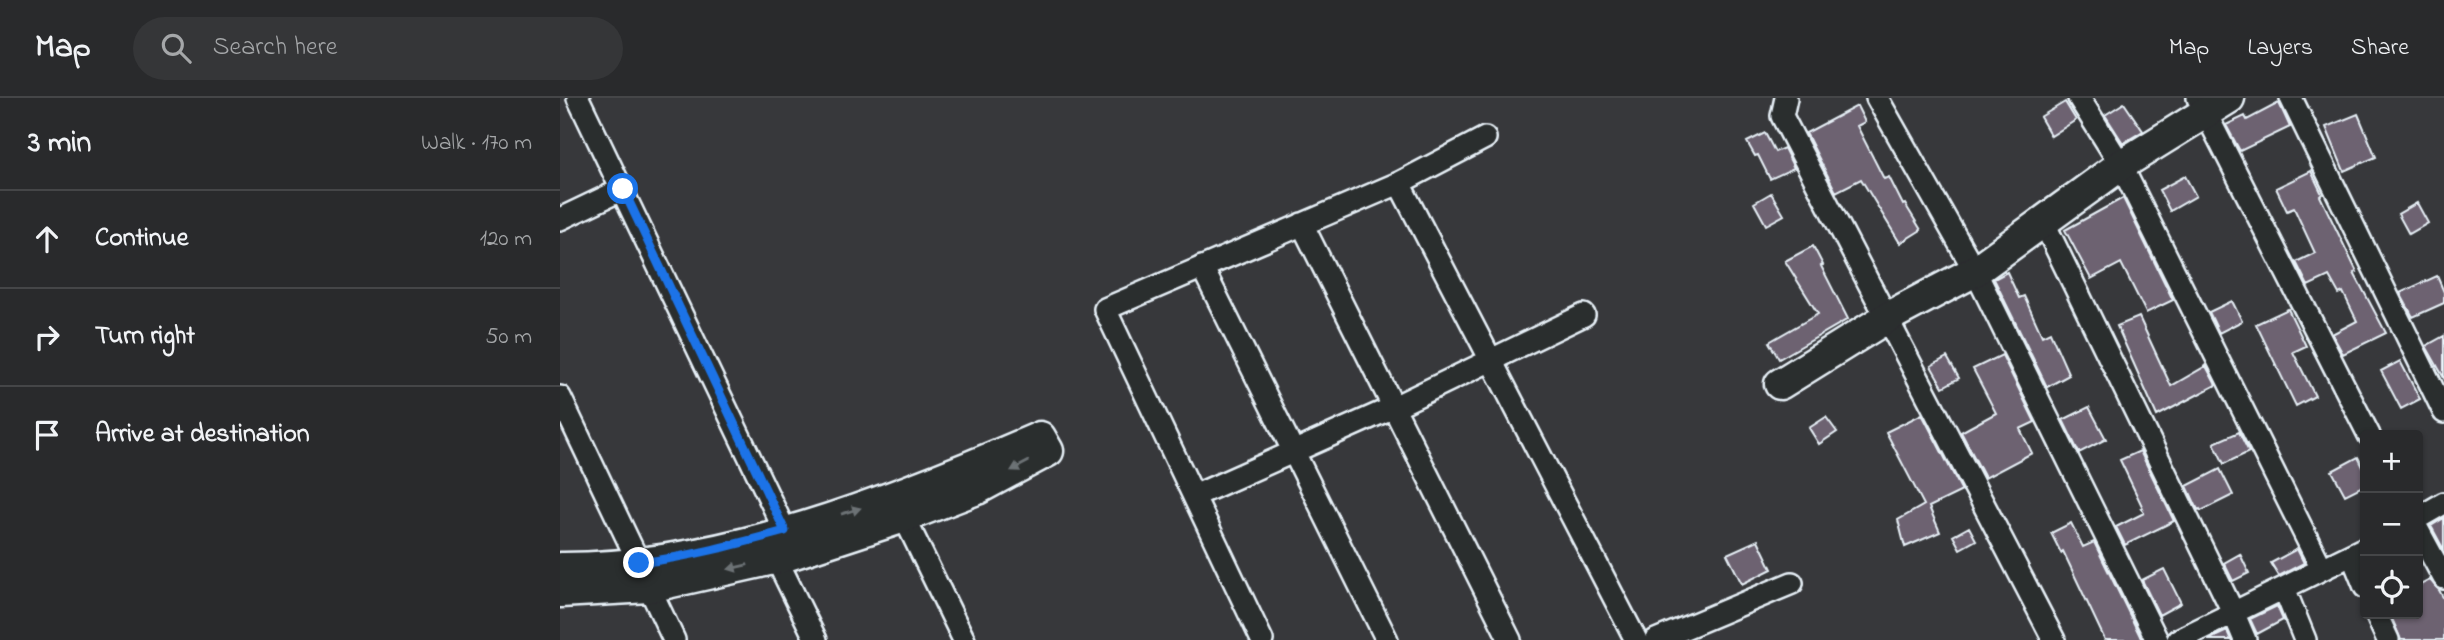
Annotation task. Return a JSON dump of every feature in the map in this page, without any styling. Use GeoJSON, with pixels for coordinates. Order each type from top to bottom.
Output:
{"type":"FeatureCollection","features":[{"type":"Feature","properties":{"kind":"street"},"geometry":{"type":"LineString","coordinates":[[578,98],[623,189],[816,640]]}},
{"type":"Feature","properties":{"kind":"street"},"geometry":{"type":"LineString","coordinates":[[1786,98],[1782,116],[2054,640]]}},
{"type":"Feature","properties":{"kind":"street"},"geometry":{"type":"LineString","coordinates":[[1877,98],[1975,271],[2157,640]]}},
{"type":"Feature","properties":{"kind":"street"},"geometry":{"type":"LineString","coordinates":[[2079,98],[2121,165],[2322,569]]}},
{"type":"Feature","properties":{"kind":"street"},"geometry":{"type":"LineString","coordinates":[[2291,98],[2444,412]]}},
{"type":"Feature","properties":{"kind":"street"},"geometry":{"type":"LineString","coordinates":[[1780,384],[1888,317],[1975,271],[2211,103],[2367,430]]}},
{"type":"Feature","properties":{"kind":"street"},"geometry":{"type":"LineString","coordinates":[[1262,640],[1105,309],[1399,183],[1485,138]]}},
{"type":"Feature","properties":{"kind":"street"},"geometry":{"type":"LineString","coordinates":[[1399,183],[1636,640]]}},
{"type":"Feature","properties":{"kind":"street"},"geometry":{"type":"LineString","coordinates":[[560,219],[623,189]]}},
{"type":"Feature","properties":{"kind":"street"},"geometry":{"type":"LineString","coordinates":[[2043,222],[2245,640]]}},
{"type":"Feature","properties":{"kind":"street"},"geometry":{"type":"LineString","coordinates":[[1302,224],[1510,640]]}},
{"type":"Feature","properties":{"kind":"street"},"geometry":{"type":"LineString","coordinates":[[1202,267],[1387,640]]}},
{"type":"Feature","properties":{"kind":"street"},"geometry":{"type":"LineString","coordinates":[[1194,496],[1394,407],[1584,315]]}},
{"type":"Feature","properties":{"kind":"street"},"geometry":{"type":"LineString","coordinates":[[560,397],[674,640]]}},
{"type":"Feature","properties":{"kind":"street"},"geometry":{"type":"LineString","coordinates":[[560,592],[644,575],[775,542],[904,517],[977,489],[1048,451],[1040,437],[953,474],[775,542]]}},
{"type":"Feature","properties":{"kind":"street"},"geometry":{"type":"LineString","coordinates":[[2423,515],[2444,503]]}},
{"type":"Feature","properties":{"kind":"street"},"geometry":{"type":"LineString","coordinates":[[904,517],[964,640]]}},
{"type":"Feature","properties":{"kind":"street"},"geometry":{"type":"LineString","coordinates":[[2423,539],[2444,578]]}},
{"type":"Feature","properties":{"kind":"street"},"geometry":{"type":"LineString","coordinates":[[2178,640],[2358,551]]}},
{"type":"Feature","properties":{"kind":"street"},"geometry":{"type":"LineString","coordinates":[[560,568],[591,568],[644,575]]}},
{"type":"Feature","properties":{"kind":"street"},"geometry":{"type":"LineString","coordinates":[[1656,640],[1792,583]]}},
{"type":"Feature","properties":{"kind":"street"},"geometry":{"type":"LineString","coordinates":[[2284,588],[2305,640]]}},
{"type":"Feature","properties":{"kind":"street"},"geometry":{"type":"LineString","coordinates":[[2378,619],[2388,640]]}},
{"type":"Feature","properties":{"kind":"building"},"geometry":{"type":"Polygon","coordinates":[[[2065,102],[2076,120],[2051,136],[2040,117],[2065,102]]]}},
{"type":"Feature","properties":{"kind":"building"},"geometry":{"type":"Polygon","coordinates":[[[2124,103],[2143,131],[2123,143],[2105,115],[2124,103]]]}},
{"type":"Feature","properties":{"kind":"building"},"geometry":{"type":"Polygon","coordinates":[[[2279,103],[2290,127],[2240,151],[2226,125],[2245,116],[2247,120],[2279,103]]]}},
{"type":"Feature","properties":{"kind":"building"},"geometry":{"type":"Polygon","coordinates":[[[1857,106],[1865,122],[1857,126],[1884,179],[1889,177],[1903,205],[1905,204],[1921,230],[1900,243],[1861,179],[1836,192],[1806,133],[1857,106]]]}},
{"type":"Feature","properties":{"kind":"building"},"geometry":{"type":"Polygon","coordinates":[[[2358,114],[2376,157],[2344,171],[2326,127],[2358,114]]]}},
{"type":"Feature","properties":{"kind":"building"},"geometry":{"type":"Polygon","coordinates":[[[1765,133],[1775,152],[1784,148],[1794,168],[1770,179],[1758,155],[1755,156],[1747,142],[1765,133]]]}},
{"type":"Feature","properties":{"kind":"building"},"geometry":{"type":"Polygon","coordinates":[[[2311,171],[2322,194],[2320,196],[2357,272],[2354,273],[2386,333],[2343,354],[2332,334],[2357,321],[2343,292],[2339,294],[2329,276],[2308,286],[2296,262],[2315,253],[2294,208],[2287,211],[2276,188],[2311,171]]]}},
{"type":"Feature","properties":{"kind":"building"},"geometry":{"type":"Polygon","coordinates":[[[2185,176],[2196,196],[2170,211],[2159,190],[2185,176]]]}},
{"type":"Feature","properties":{"kind":"building"},"geometry":{"type":"Polygon","coordinates":[[[1771,193],[1784,215],[1766,225],[1754,203],[1771,193]]]}},
{"type":"Feature","properties":{"kind":"building"},"geometry":{"type":"Polygon","coordinates":[[[2123,198],[2173,300],[2146,313],[2121,263],[2091,279],[2065,230],[2123,198]]]}},
{"type":"Feature","properties":{"kind":"building"},"geometry":{"type":"Polygon","coordinates":[[[2417,203],[2428,223],[2409,234],[2398,214],[2417,203]]]}},
{"type":"Feature","properties":{"kind":"building"},"geometry":{"type":"Polygon","coordinates":[[[1813,246],[1848,319],[1779,359],[1769,342],[1818,314],[1785,261],[1813,246]]]}},
{"type":"Feature","properties":{"kind":"building"},"geometry":{"type":"Polygon","coordinates":[[[2007,272],[2019,298],[2024,296],[2042,336],[2050,332],[2069,375],[2047,387],[1994,279],[2007,272]]]}},
{"type":"Feature","properties":{"kind":"building"},"geometry":{"type":"Polygon","coordinates":[[[2437,276],[2444,292],[2444,303],[2413,317],[2400,293],[2437,276]]]}},
{"type":"Feature","properties":{"kind":"building"},"geometry":{"type":"Polygon","coordinates":[[[2232,301],[2242,321],[2219,333],[2209,312],[2232,301]]]}},
{"type":"Feature","properties":{"kind":"building"},"geometry":{"type":"Polygon","coordinates":[[[2288,309],[2306,346],[2293,352],[2315,396],[2296,406],[2256,324],[2288,309]]]}},
{"type":"Feature","properties":{"kind":"building"},"geometry":{"type":"Polygon","coordinates":[[[2139,317],[2171,386],[2206,366],[2216,385],[2157,416],[2117,326],[2139,317]]]}},
{"type":"Feature","properties":{"kind":"building"},"geometry":{"type":"Polygon","coordinates":[[[2444,336],[2444,378],[2426,346],[2444,336]]]}},
{"type":"Feature","properties":{"kind":"building"},"geometry":{"type":"Polygon","coordinates":[[[2002,355],[2035,422],[2020,429],[2032,453],[1985,478],[1961,432],[1996,413],[1973,369],[2002,355]]]}},
{"type":"Feature","properties":{"kind":"building"},"geometry":{"type":"Polygon","coordinates":[[[1947,357],[1959,378],[1943,387],[1931,366],[1947,357]]]}},
{"type":"Feature","properties":{"kind":"building"},"geometry":{"type":"Polygon","coordinates":[[[2400,361],[2420,399],[2401,409],[2381,371],[2400,361]]]}},
{"type":"Feature","properties":{"kind":"building"},"geometry":{"type":"Polygon","coordinates":[[[2089,407],[2106,439],[2079,453],[2063,420],[2089,407]]]}},
{"type":"Feature","properties":{"kind":"building"},"geometry":{"type":"Polygon","coordinates":[[[1922,414],[1962,491],[1929,507],[1940,532],[1905,547],[1898,520],[1924,505],[1886,432],[1922,414]]]}},
{"type":"Feature","properties":{"kind":"building"},"geometry":{"type":"Polygon","coordinates":[[[1826,417],[1837,432],[1819,444],[1809,428],[1826,417]]]}},
{"type":"Feature","properties":{"kind":"building"},"geometry":{"type":"Polygon","coordinates":[[[2239,432],[2249,452],[2224,464],[2214,443],[2239,432]]]}},
{"type":"Feature","properties":{"kind":"building"},"geometry":{"type":"Polygon","coordinates":[[[2140,451],[2174,521],[2125,545],[2116,527],[2144,513],[2120,460],[2140,451]]]}},
{"type":"Feature","properties":{"kind":"building"},"geometry":{"type":"Polygon","coordinates":[[[2358,457],[2360,488],[2345,495],[2332,471],[2358,457]]]}},
{"type":"Feature","properties":{"kind":"building"},"geometry":{"type":"Polygon","coordinates":[[[2220,469],[2233,495],[2201,511],[2198,510],[2187,486],[2220,469]]]}},
{"type":"Feature","properties":{"kind":"building"},"geometry":{"type":"Polygon","coordinates":[[[2444,518],[2444,550],[2431,526],[2444,518]]]}},
{"type":"Feature","properties":{"kind":"building"},"geometry":{"type":"Polygon","coordinates":[[[2071,523],[2083,547],[2094,542],[2142,640],[2105,640],[2063,551],[2061,553],[2051,533],[2071,523]]]}},
{"type":"Feature","properties":{"kind":"building"},"geometry":{"type":"Polygon","coordinates":[[[1969,527],[1976,540],[1960,549],[1953,536],[1969,527]]]}},
{"type":"Feature","properties":{"kind":"building"},"geometry":{"type":"Polygon","coordinates":[[[1758,540],[1772,569],[1742,584],[1727,554],[1758,540]]]}},
{"type":"Feature","properties":{"kind":"building"},"geometry":{"type":"Polygon","coordinates":[[[2297,549],[2304,563],[2279,576],[2271,563],[2297,549]]]}},
{"type":"Feature","properties":{"kind":"building"},"geometry":{"type":"Polygon","coordinates":[[[2240,554],[2249,573],[2233,581],[2224,563],[2240,554]]]}},
{"type":"Feature","properties":{"kind":"building"},"geometry":{"type":"Polygon","coordinates":[[[2164,569],[2181,603],[2159,615],[2142,580],[2164,569]]]}},
{"type":"Feature","properties":{"kind":"building"},"geometry":{"type":"Polygon","coordinates":[[[2430,580],[2444,599],[2444,640],[2401,640],[2392,619],[2423,619],[2423,584],[2430,580]]]}},
{"type":"Feature","properties":{"kind":"building"},"geometry":{"type":"Polygon","coordinates":[[[2277,606],[2283,620],[2257,634],[2250,619],[2277,606]]]}},
{"type":"Feature","properties":{"kind":"building"},"geometry":{"type":"Polygon","coordinates":[[[2227,631],[2231,640],[2208,640],[2227,631]]]}},
{"type":"Feature","properties":{"kind":"route"},"geometry":{"type":"LineString","coordinates":[[623,189],[785,531],[723,548],[639,563]]}}]}
